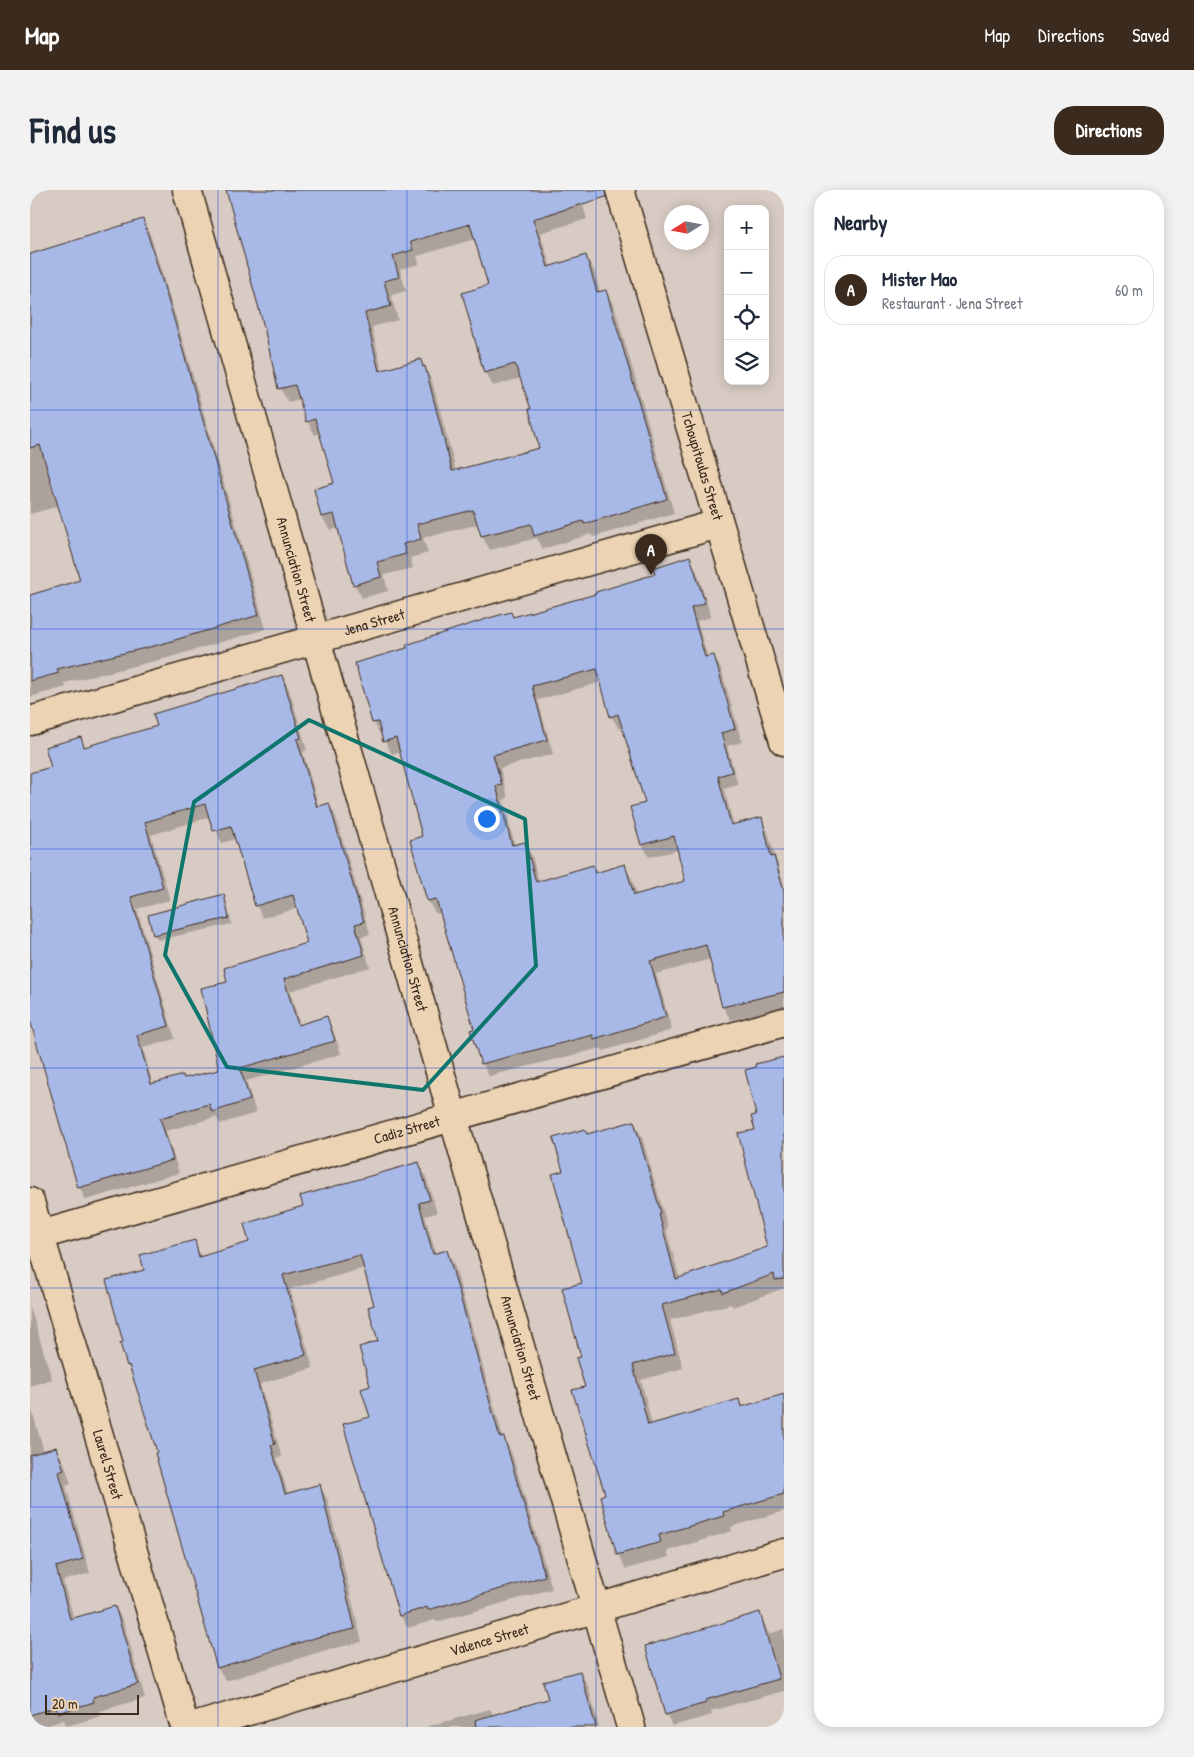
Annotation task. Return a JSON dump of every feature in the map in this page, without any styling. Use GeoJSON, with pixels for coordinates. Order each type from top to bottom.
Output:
{"type":"FeatureCollection","features":[{"type":"Feature","properties":{"kind":"street","name":"Annunciation Street"},"geometry":{"type":"LineString","coordinates":[[187,190],[453,1117],[631,1727]]}},
{"type":"Feature","properties":{"kind":"street","name":"Tchoupitoulas Street"},"geometry":{"type":"LineString","coordinates":[[620,190],[784,741]]}},
{"type":"Feature","properties":{"kind":"street","name":"Jena Street"},"geometry":{"type":"LineString","coordinates":[[30,721],[718,524]]}},
{"type":"Feature","properties":{"kind":"street","name":"Cadiz Street"},"geometry":{"type":"LineString","coordinates":[[35,1236],[784,1022]]}},
{"type":"Feature","properties":{"kind":"street","name":"Laurel Street"},"geometry":{"type":"LineString","coordinates":[[30,1202],[35,1236],[185,1727]]}},
{"type":"Feature","properties":{"kind":"street","name":"Valence Street"},"geometry":{"type":"LineString","coordinates":[[194,1727],[784,1553]]}},
{"type":"Feature","properties":{"kind":"highlighted area"},"geometry":{"type":"Polygon","coordinates":[[[309,720],[525,819],[536,966],[423,1090],[227,1067],[165,955],[194,802],[309,720]]]}},
{"type":"Feature","properties":{"kind":"building"},"geometry":{"type":"Polygon","coordinates":[[[226,190],[605,190],[606,197],[533,219],[548,267],[586,255],[597,292],[606,290],[667,499],[584,524],[583,521],[534,536],[531,524],[481,536],[473,510],[417,524],[421,539],[403,544],[406,554],[377,562],[381,577],[353,585],[334,514],[321,517],[314,489],[334,483],[315,419],[306,422],[295,385],[278,389],[264,327],[226,190]],[[470,224],[410,242],[413,250],[393,256],[399,277],[384,281],[391,306],[365,313],[379,371],[421,359],[423,367],[425,366],[452,471],[539,448],[529,409],[531,409],[515,364],[484,373],[462,293],[488,285],[470,224]]]}},
{"type":"Feature","properties":{"kind":"building"},"geometry":{"type":"Polygon","coordinates":[[[143,219],[173,316],[259,615],[158,645],[57,669],[59,673],[30,681],[30,595],[80,580],[40,445],[30,448],[30,254],[143,219]]]}},
{"type":"Feature","properties":{"kind":"building"},"geometry":{"type":"Polygon","coordinates":[[[690,556],[705,603],[691,608],[705,657],[714,655],[735,729],[721,733],[732,772],[718,776],[731,825],[762,817],[771,857],[774,856],[784,892],[784,992],[722,1007],[706,945],[650,961],[666,1017],[594,1039],[593,1035],[481,1064],[470,1030],[474,1029],[436,899],[427,901],[410,840],[422,836],[396,738],[383,742],[378,722],[372,723],[355,663],[407,648],[406,645],[489,618],[511,612],[513,617],[596,594],[596,592],[655,574],[653,568],[690,556]],[[597,669],[532,686],[547,740],[493,755],[502,785],[496,786],[512,845],[525,842],[536,882],[593,865],[595,873],[625,864],[634,895],[685,881],[674,836],[641,845],[630,807],[645,803],[618,714],[610,717],[597,669]]]}},
{"type":"Feature","properties":{"kind":"building"},"geometry":{"type":"Polygon","coordinates":[[[282,675],[301,738],[297,739],[317,807],[329,803],[364,922],[355,924],[364,955],[284,979],[298,1025],[327,1016],[335,1041],[240,1068],[250,1100],[212,1112],[209,1104],[160,1118],[173,1160],[78,1188],[30,1020],[30,773],[51,767],[45,747],[81,737],[84,747],[157,726],[153,714],[282,675]],[[205,804],[145,822],[163,888],[131,897],[169,1026],[137,1035],[151,1084],[183,1075],[184,1078],[219,1070],[201,988],[227,982],[224,968],[307,943],[293,895],[255,906],[231,826],[213,831],[205,804]]]}},
{"type":"Feature","properties":{"kind":"building"},"geometry":{"type":"Polygon","coordinates":[[[224,894],[229,918],[153,935],[148,915],[224,894]]]}},
{"type":"Feature","properties":{"kind":"building"},"geometry":{"type":"Polygon","coordinates":[[[784,1057],[784,1279],[775,1280],[774,1274],[723,1293],[722,1289],[662,1305],[675,1353],[633,1365],[648,1425],[739,1399],[741,1407],[784,1394],[784,1494],[723,1512],[724,1516],[659,1535],[661,1542],[617,1555],[600,1496],[605,1494],[572,1390],[585,1387],[576,1358],[581,1357],[562,1288],[582,1283],[552,1174],[563,1171],[553,1138],[585,1129],[587,1134],[634,1121],[661,1213],[659,1214],[676,1279],[767,1247],[738,1133],[755,1130],[751,1116],[756,1115],[745,1070],[756,1067],[755,1064],[784,1057]]]}},
{"type":"Feature","properties":{"kind":"building"},"geometry":{"type":"Polygon","coordinates":[[[419,1162],[430,1200],[419,1203],[433,1254],[447,1250],[500,1438],[504,1437],[545,1576],[428,1610],[427,1607],[399,1616],[343,1424],[370,1417],[361,1389],[370,1386],[359,1347],[378,1341],[368,1307],[374,1305],[360,1255],[283,1275],[306,1355],[254,1370],[275,1444],[271,1445],[285,1494],[320,1484],[355,1629],[318,1637],[217,1668],[155,1453],[157,1452],[120,1343],[123,1342],[106,1280],[144,1270],[140,1255],[195,1240],[199,1257],[249,1242],[244,1224],[303,1206],[300,1196],[419,1162]]]}},
{"type":"Feature","properties":{"kind":"building"},"geometry":{"type":"Polygon","coordinates":[[[56,1447],[64,1470],[59,1472],[83,1559],[56,1567],[70,1619],[115,1606],[138,1684],[93,1697],[94,1702],[58,1713],[56,1707],[30,1715],[30,1455],[56,1447]]]}},
{"type":"Feature","properties":{"kind":"building"},"geometry":{"type":"Polygon","coordinates":[[[760,1612],[779,1679],[705,1700],[706,1703],[665,1715],[645,1646],[760,1612]]]}},
{"type":"Feature","properties":{"kind":"building"},"geometry":{"type":"Polygon","coordinates":[[[580,1671],[596,1727],[476,1727],[475,1720],[548,1699],[543,1681],[580,1671]]]}},
{"type":"Feature","properties":{"kind":"place","name":"Mister Mao"},"geometry":{"type":"Point","coordinates":[651,575]}}]}
